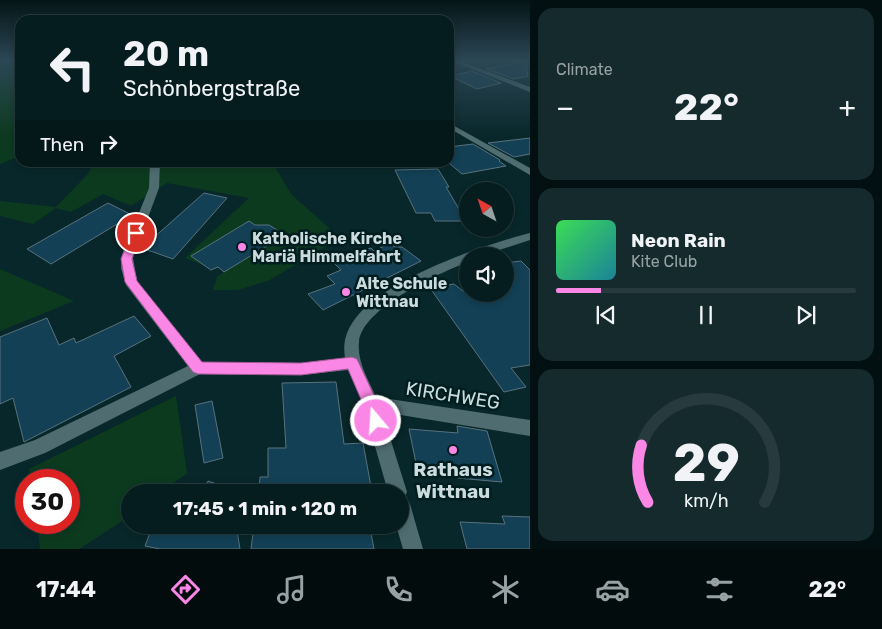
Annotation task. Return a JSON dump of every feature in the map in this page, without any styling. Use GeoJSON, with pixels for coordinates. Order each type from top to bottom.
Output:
{"type":"FeatureCollection","features":[{"type":"Feature","properties":{"kind":"street"},"geometry":{"type":"LineString","coordinates":[[454,128],[530,172]]}},
{"type":"Feature","properties":{"kind":"street"},"geometry":{"type":"LineString","coordinates":[[155,167],[154,188],[126,259],[131,282],[198,368]]}},
{"type":"Feature","properties":{"kind":"street"},"geometry":{"type":"LineString","coordinates":[[498,247],[530,236]]}},
{"type":"Feature","properties":{"kind":"street"},"geometry":{"type":"LineString","coordinates":[[395,484],[371,404],[352,363],[352,338],[366,316],[404,286],[444,265],[459,260]]}},
{"type":"Feature","properties":{"kind":"street"},"geometry":{"type":"LineString","coordinates":[[0,461],[39,447],[198,368],[301,369],[352,363]]}},
{"type":"Feature","properties":{"kind":"street","name":"KIRCHWEG"},"geometry":{"type":"LineString","coordinates":[[371,404],[530,428]]}},
{"type":"Feature","properties":{"kind":"street"},"geometry":{"type":"LineString","coordinates":[[409,534],[413,549]]}},
{"type":"Feature","properties":{"kind":"green space"},"geometry":{"type":"Polygon","coordinates":[[[0,86],[15,86],[15,158],[0,164],[0,86]]]}},
{"type":"Feature","properties":{"kind":"green space"},"geometry":{"type":"Polygon","coordinates":[[[92,167],[275,167],[291,194],[340,238],[270,280],[238,290],[213,290],[217,277],[224,272],[218,267],[211,270],[185,258],[249,198],[167,183],[131,206],[103,194],[71,212],[56,208],[33,224],[0,216],[0,201],[56,207],[87,175],[92,167]]]}},
{"type":"Feature","properties":{"kind":"green space"},"geometry":{"type":"Polygon","coordinates":[[[0,269],[74,301],[0,331],[0,269]]]}},
{"type":"Feature","properties":{"kind":"green space"},"geometry":{"type":"Polygon","coordinates":[[[176,396],[187,473],[173,484],[121,484],[121,522],[79,549],[40,549],[38,534],[80,534],[80,469],[29,469],[176,396]]]}},
{"type":"Feature","properties":{"kind":"building"},"geometry":{"type":"Polygon","coordinates":[[[470,86],[491,86],[477,89],[470,86]]]}},
{"type":"Feature","properties":{"kind":"building"},"geometry":{"type":"Polygon","coordinates":[[[530,138],[530,154],[514,157],[488,143],[530,138]]]}},
{"type":"Feature","properties":{"kind":"building"},"geometry":{"type":"Polygon","coordinates":[[[473,144],[500,160],[506,166],[462,174],[454,167],[454,146],[473,144]]]}},
{"type":"Feature","properties":{"kind":"building"},"geometry":{"type":"Polygon","coordinates":[[[438,169],[459,209],[459,221],[435,221],[431,213],[416,213],[395,170],[438,169]]]}},
{"type":"Feature","properties":{"kind":"building"},"geometry":{"type":"Polygon","coordinates":[[[204,193],[227,198],[173,259],[142,248],[204,193]]]}},
{"type":"Feature","properties":{"kind":"building"},"geometry":{"type":"Polygon","coordinates":[[[108,203],[132,215],[51,264],[27,249],[108,203]]]}},
{"type":"Feature","properties":{"kind":"building","name":"Katholische Kirche Mariä Himmelfahrt"},"geometry":{"type":"Polygon","coordinates":[[[249,221],[255,225],[269,225],[285,235],[224,272],[218,267],[211,270],[191,256],[249,221]]]}},
{"type":"Feature","properties":{"kind":"building"},"geometry":{"type":"Polygon","coordinates":[[[390,243],[395,247],[402,247],[421,261],[323,310],[308,294],[335,284],[327,276],[341,270],[333,262],[371,248],[374,251],[390,243]]]}},
{"type":"Feature","properties":{"kind":"building"},"geometry":{"type":"Polygon","coordinates":[[[521,261],[530,270],[530,365],[511,368],[526,387],[504,392],[430,288],[454,284],[459,288],[459,302],[514,302],[514,262],[521,261]]]}},
{"type":"Feature","properties":{"kind":"building"},"geometry":{"type":"Polygon","coordinates":[[[134,316],[151,336],[114,356],[131,387],[24,442],[13,398],[0,404],[0,337],[47,318],[59,345],[74,338],[76,343],[134,316]]]}},
{"type":"Feature","properties":{"kind":"building"},"geometry":{"type":"Polygon","coordinates":[[[336,382],[344,444],[363,443],[371,484],[260,484],[260,477],[268,477],[268,448],[286,448],[282,383],[336,382]]]}},
{"type":"Feature","properties":{"kind":"building"},"geometry":{"type":"Polygon","coordinates":[[[212,401],[223,458],[204,463],[195,405],[212,401]]]}},
{"type":"Feature","properties":{"kind":"building","name":"Rathaus Wittnau"},"geometry":{"type":"Polygon","coordinates":[[[457,426],[487,431],[502,482],[457,478],[456,471],[417,468],[409,429],[458,433],[457,426]]]}},
{"type":"Feature","properties":{"kind":"building"},"geometry":{"type":"Polygon","coordinates":[[[208,481],[217,484],[206,484],[208,481]]]}},
{"type":"Feature","properties":{"kind":"building"},"geometry":{"type":"Polygon","coordinates":[[[502,516],[530,517],[530,549],[467,549],[460,522],[505,524],[502,516]]]}},
{"type":"Feature","properties":{"kind":"building"},"geometry":{"type":"Polygon","coordinates":[[[150,534],[238,534],[240,549],[160,549],[145,546],[150,534]]]}},
{"type":"Feature","properties":{"kind":"building"},"geometry":{"type":"Polygon","coordinates":[[[253,534],[371,534],[374,549],[251,549],[253,534]]]}},
{"type":"Feature","properties":{"kind":"place","name":"Katholische Kirche Mariä Himmelfahrt"},"geometry":{"type":"Point","coordinates":[242,247]}},
{"type":"Feature","properties":{"kind":"place","name":"Alte Schule Wittnau"},"geometry":{"type":"Point","coordinates":[346,292]}},
{"type":"Feature","properties":{"kind":"place","name":"Rathaus Wittnau"},"geometry":{"type":"Point","coordinates":[453,450]}},
{"type":"Feature","properties":{"kind":"route"},"geometry":{"type":"LineString","coordinates":[[136,233],[126,259],[131,282],[198,368],[301,369],[352,363],[371,404],[376,421]]}}]}
